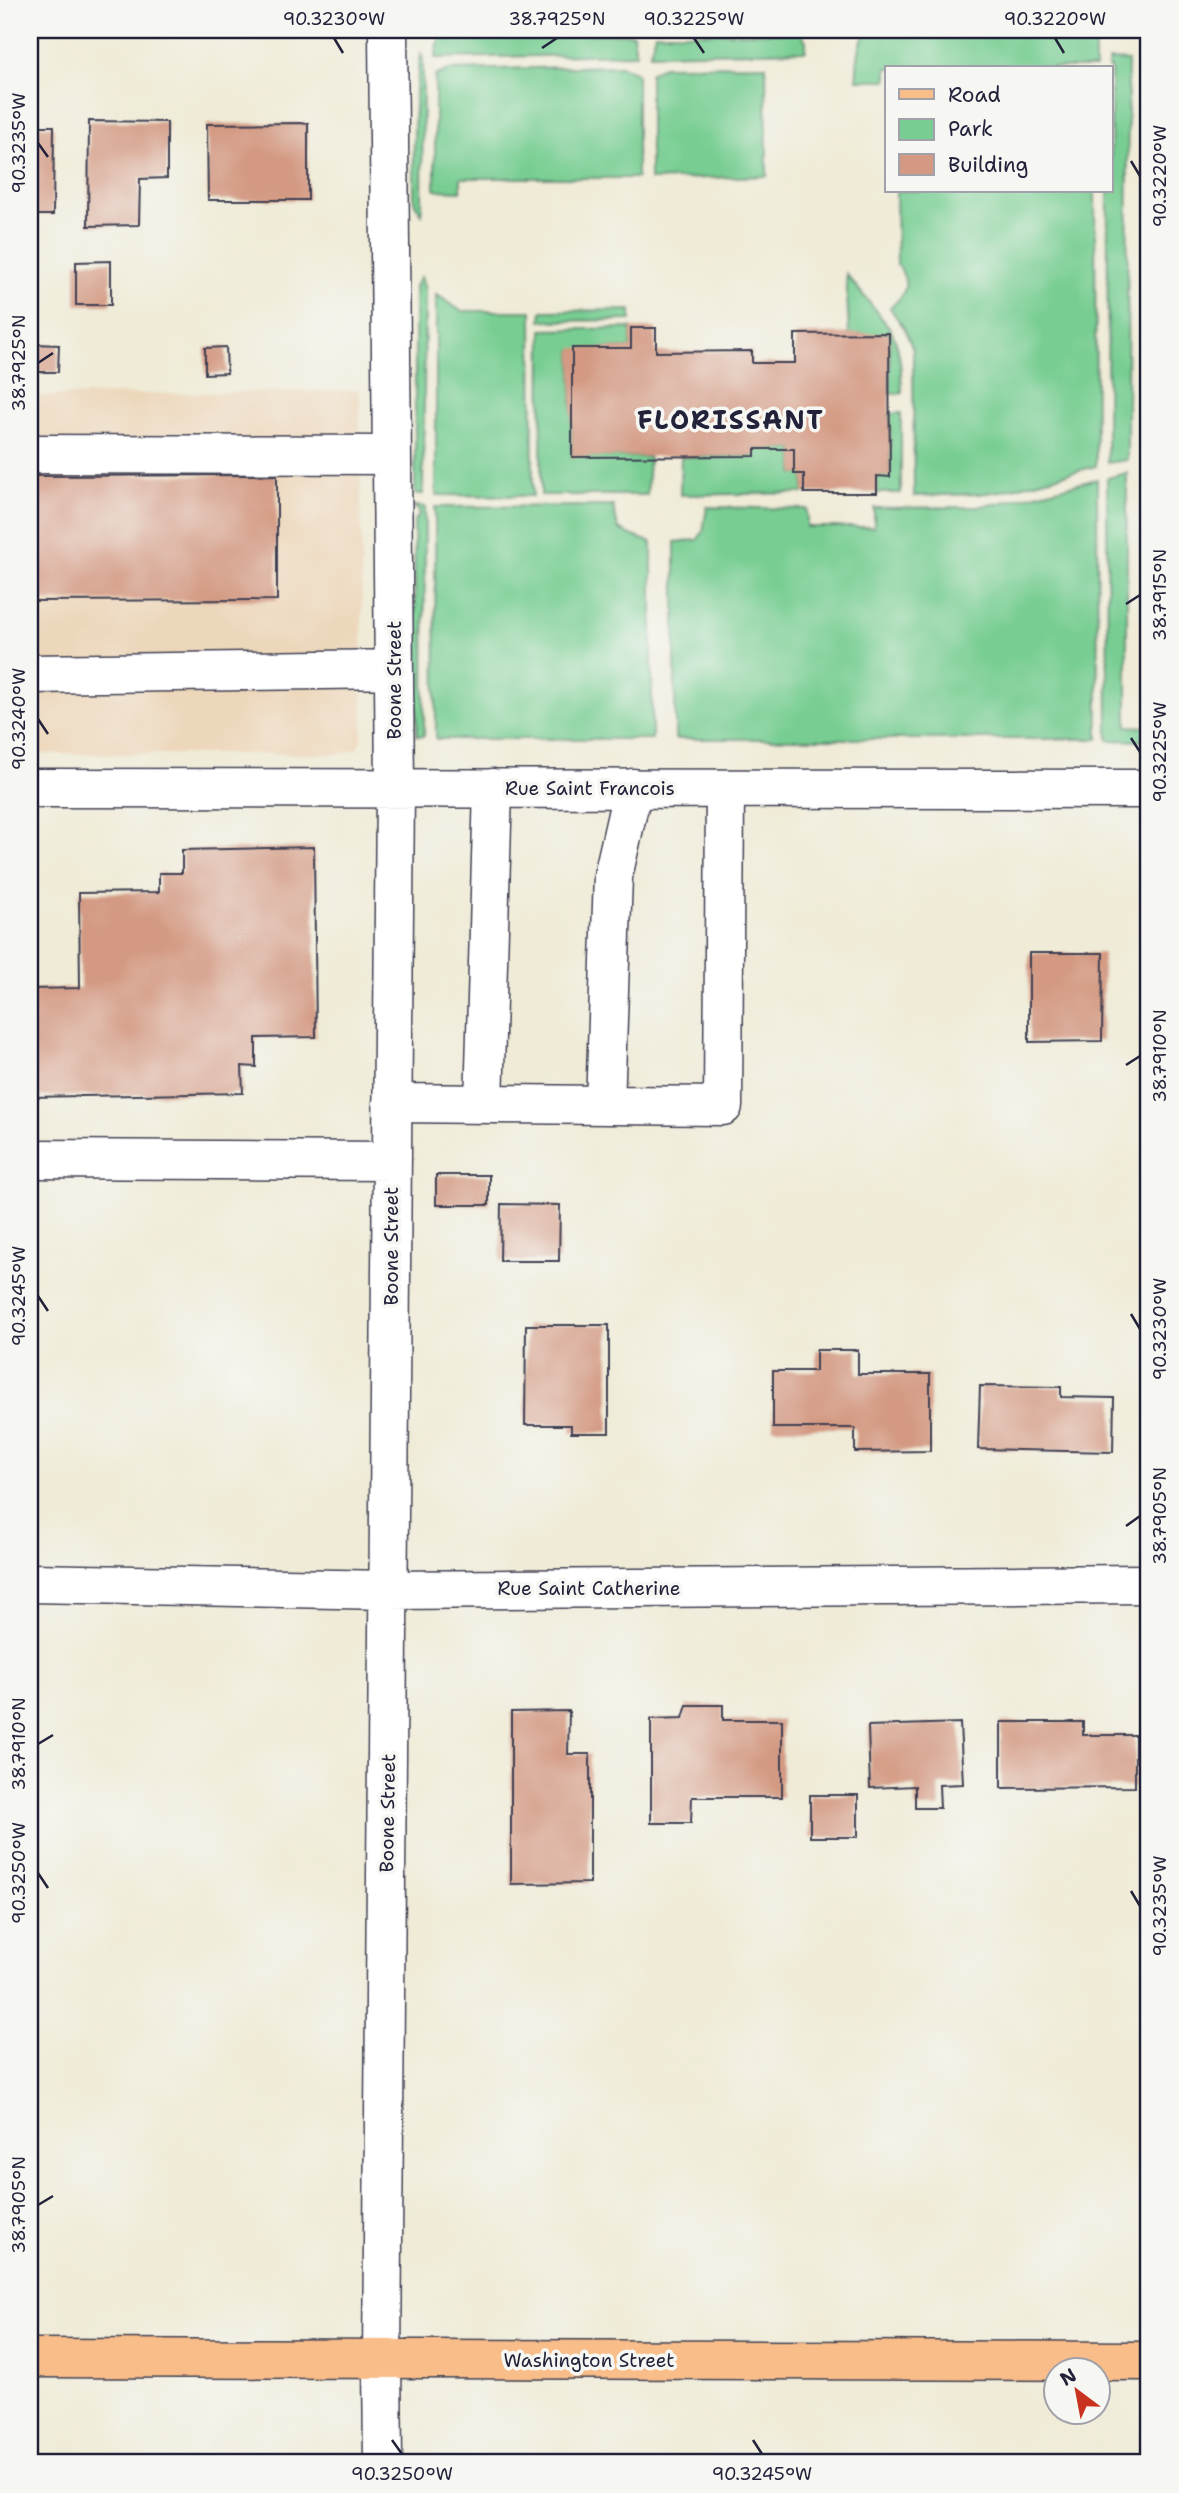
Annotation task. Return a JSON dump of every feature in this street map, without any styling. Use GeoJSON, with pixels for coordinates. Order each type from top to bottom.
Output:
{"type":"FeatureCollection","features":[{"type":"Feature","properties":{"kind":"main road","name":"Washington Street"},"geometry":{"type":"LineString","coordinates":[[30,2358],[1149,2361]]}},
{"type":"Feature","properties":{"kind":"street","name":"Boone Street"},"geometry":{"type":"LineString","coordinates":[[383,2463],[395,788],[388,30]]}},
{"type":"Feature","properties":{"kind":"street"},"geometry":{"type":"LineString","coordinates":[[30,454],[392,455]]}},
{"type":"Feature","properties":{"kind":"street"},"geometry":{"type":"LineString","coordinates":[[30,674],[394,669]]}},
{"type":"Feature","properties":{"kind":"street","name":"Rue Saint Francois"},"geometry":{"type":"LineString","coordinates":[[30,788],[1149,789]]}},
{"type":"Feature","properties":{"kind":"street"},"geometry":{"type":"LineString","coordinates":[[484,1104],[494,788]]}},
{"type":"Feature","properties":{"kind":"street"},"geometry":{"type":"LineString","coordinates":[[605,1105],[613,876],[633,788]]}},
{"type":"Feature","properties":{"kind":"street"},"geometry":{"type":"LineString","coordinates":[[392,1103],[723,1106],[725,789]]}},
{"type":"Feature","properties":{"kind":"street"},"geometry":{"type":"LineString","coordinates":[[30,1159],[392,1161]]}},
{"type":"Feature","properties":{"kind":"street","name":"Rue Saint Catherine"},"geometry":{"type":"LineString","coordinates":[[30,1583],[389,1590],[1149,1584]]}},
{"type":"Feature","properties":{"kind":"shaded area"},"geometry":{"type":"Polygon","coordinates":[[[360,390],[363,722],[362,737],[357,749],[339,754],[30,754],[30,396],[360,390]]]}},
{"type":"Feature","properties":{"kind":"green space"},"geometry":{"type":"Polygon","coordinates":[[[866,31],[1095,31],[1095,66],[885,66],[885,80],[857,80],[861,43],[866,31]]]}},
{"type":"Feature","properties":{"kind":"green space"},"geometry":{"type":"Polygon","coordinates":[[[448,33],[633,34],[636,54],[435,58],[440,36],[448,33]]]}},
{"type":"Feature","properties":{"kind":"green space"},"geometry":{"type":"Polygon","coordinates":[[[655,33],[801,33],[806,41],[806,51],[650,54],[655,33]]]}},
{"type":"Feature","properties":{"kind":"green space"},"geometry":{"type":"Polygon","coordinates":[[[421,54],[422,214],[414,202],[415,109],[421,54]]]}},
{"type":"Feature","properties":{"kind":"green space"},"geometry":{"type":"Polygon","coordinates":[[[1109,60],[1128,61],[1127,460],[1107,463],[1108,192],[1112,192],[1112,66],[1108,66],[1109,60]]]}},
{"type":"Feature","properties":{"kind":"green space"},"geometry":{"type":"Polygon","coordinates":[[[766,65],[767,176],[650,180],[650,73],[663,66],[766,65]]]}},
{"type":"Feature","properties":{"kind":"green space"},"geometry":{"type":"Polygon","coordinates":[[[621,66],[637,73],[637,178],[461,178],[461,191],[435,190],[435,76],[449,70],[621,66]]]}},
{"type":"Feature","properties":{"kind":"green space"},"geometry":{"type":"Polygon","coordinates":[[[896,192],[1095,192],[1096,466],[1001,491],[914,496],[913,349],[904,328],[890,308],[905,288],[904,277],[897,264],[896,192]]]}},
{"type":"Feature","properties":{"kind":"green space"},"geometry":{"type":"Polygon","coordinates":[[[846,274],[894,336],[901,368],[902,393],[890,394],[889,334],[849,334],[846,274]]]}},
{"type":"Feature","properties":{"kind":"green space"},"geometry":{"type":"Polygon","coordinates":[[[421,277],[425,290],[423,494],[415,494],[415,286],[421,277]]]}},
{"type":"Feature","properties":{"kind":"green space"},"geometry":{"type":"Polygon","coordinates":[[[436,294],[461,311],[532,311],[533,496],[436,495],[436,294]]]}},
{"type":"Feature","properties":{"kind":"green space"},"geometry":{"type":"Polygon","coordinates":[[[631,310],[631,320],[541,321],[542,311],[631,310]]]}},
{"type":"Feature","properties":{"kind":"green space"},"geometry":{"type":"Polygon","coordinates":[[[631,328],[631,348],[572,349],[572,456],[649,457],[647,495],[541,495],[542,330],[631,328]]]}},
{"type":"Feature","properties":{"kind":"green space"},"geometry":{"type":"Polygon","coordinates":[[[901,413],[901,493],[877,493],[877,476],[890,476],[890,414],[901,413]]]}},
{"type":"Feature","properties":{"kind":"green space"},"geometry":{"type":"Polygon","coordinates":[[[755,449],[794,449],[794,474],[804,474],[804,493],[680,495],[681,457],[754,456],[755,449]]]}},
{"type":"Feature","properties":{"kind":"green space"},"geometry":{"type":"Polygon","coordinates":[[[1127,473],[1127,726],[1146,727],[1142,741],[1108,740],[1107,478],[1127,473]]]}},
{"type":"Feature","properties":{"kind":"green space"},"geometry":{"type":"Polygon","coordinates":[[[1097,479],[1098,739],[675,739],[675,542],[697,540],[703,532],[707,507],[807,509],[807,527],[874,527],[874,508],[974,507],[1097,479]]]}},
{"type":"Feature","properties":{"kind":"green space"},"geometry":{"type":"Polygon","coordinates":[[[413,506],[425,507],[424,736],[417,736],[414,521],[419,511],[413,506]]]}},
{"type":"Feature","properties":{"kind":"green space"},"geometry":{"type":"Polygon","coordinates":[[[613,506],[618,528],[652,543],[652,739],[436,739],[435,507],[613,506]]]}},
{"type":"Feature","properties":{"kind":"building"},"geometry":{"type":"Polygon","coordinates":[[[89,121],[167,122],[167,178],[140,179],[139,225],[88,226],[89,121]]]}},
{"type":"Feature","properties":{"kind":"building"},"geometry":{"type":"Polygon","coordinates":[[[308,123],[308,200],[208,200],[207,124],[308,123]]]}},
{"type":"Feature","properties":{"kind":"building"},"geometry":{"type":"Polygon","coordinates":[[[30,126],[54,126],[53,215],[30,215],[30,126]]]}},
{"type":"Feature","properties":{"kind":"building"},"geometry":{"type":"Polygon","coordinates":[[[111,261],[111,305],[76,305],[76,262],[111,261]]]}},
{"type":"Feature","properties":{"kind":"building"},"geometry":{"type":"Polygon","coordinates":[[[631,328],[656,328],[656,352],[752,351],[752,363],[795,363],[795,334],[889,333],[890,477],[877,476],[877,493],[804,493],[804,474],[794,474],[794,449],[755,449],[755,456],[572,457],[572,348],[631,348],[631,328]]]}},
{"type":"Feature","properties":{"kind":"building"},"geometry":{"type":"Polygon","coordinates":[[[33,344],[59,345],[58,372],[32,372],[33,344]]]}},
{"type":"Feature","properties":{"kind":"building"},"geometry":{"type":"Polygon","coordinates":[[[226,347],[227,373],[205,374],[205,348],[226,347]]]}},
{"type":"Feature","properties":{"kind":"building"},"geometry":{"type":"Polygon","coordinates":[[[277,475],[277,600],[30,601],[30,476],[277,475]]]}},
{"type":"Feature","properties":{"kind":"building"},"geometry":{"type":"Polygon","coordinates":[[[314,847],[316,1037],[256,1038],[256,1067],[242,1066],[243,1093],[30,1097],[30,989],[80,988],[79,893],[159,892],[159,873],[182,873],[182,850],[314,847]]]}},
{"type":"Feature","properties":{"kind":"building"},"geometry":{"type":"Polygon","coordinates":[[[1029,953],[1103,953],[1102,1041],[1029,1042],[1029,953]]]}},
{"type":"Feature","properties":{"kind":"building"},"geometry":{"type":"Polygon","coordinates":[[[436,1175],[489,1175],[489,1205],[436,1205],[436,1175]]]}},
{"type":"Feature","properties":{"kind":"building"},"geometry":{"type":"Polygon","coordinates":[[[501,1204],[560,1205],[559,1261],[500,1261],[501,1204]]]}},
{"type":"Feature","properties":{"kind":"building"},"geometry":{"type":"Polygon","coordinates":[[[526,1325],[609,1325],[609,1433],[571,1433],[571,1425],[525,1425],[526,1325]]]}},
{"type":"Feature","properties":{"kind":"building"},"geometry":{"type":"Polygon","coordinates":[[[816,1350],[858,1350],[858,1374],[930,1374],[930,1451],[855,1452],[855,1428],[773,1428],[773,1371],[816,1371],[816,1350]]]}},
{"type":"Feature","properties":{"kind":"building"},"geometry":{"type":"Polygon","coordinates":[[[980,1386],[1061,1387],[1061,1397],[1114,1398],[1113,1452],[978,1449],[980,1386]]]}},
{"type":"Feature","properties":{"kind":"building"},"geometry":{"type":"Polygon","coordinates":[[[687,1705],[723,1705],[723,1720],[782,1720],[782,1797],[692,1797],[691,1823],[651,1823],[651,1719],[683,1718],[687,1705]]]}},
{"type":"Feature","properties":{"kind":"building"},"geometry":{"type":"Polygon","coordinates":[[[569,1711],[568,1754],[590,1754],[590,1883],[511,1884],[511,1712],[569,1711]]]}},
{"type":"Feature","properties":{"kind":"building"},"geometry":{"type":"Polygon","coordinates":[[[1001,1722],[1083,1722],[1083,1735],[1135,1735],[1135,1787],[1001,1788],[1001,1722]]]}},
{"type":"Feature","properties":{"kind":"building"},"geometry":{"type":"Polygon","coordinates":[[[960,1723],[963,1784],[939,1785],[940,1808],[915,1808],[915,1786],[870,1788],[868,1726],[960,1723]]]}},
{"type":"Feature","properties":{"kind":"building"},"geometry":{"type":"Polygon","coordinates":[[[810,1795],[858,1795],[858,1837],[810,1837],[810,1795]]]}},
{"type":"Feature","properties":{"kind":"district","name":"FLORISSANT"},"geometry":{"type":"Point","coordinates":[731,420]}}]}
